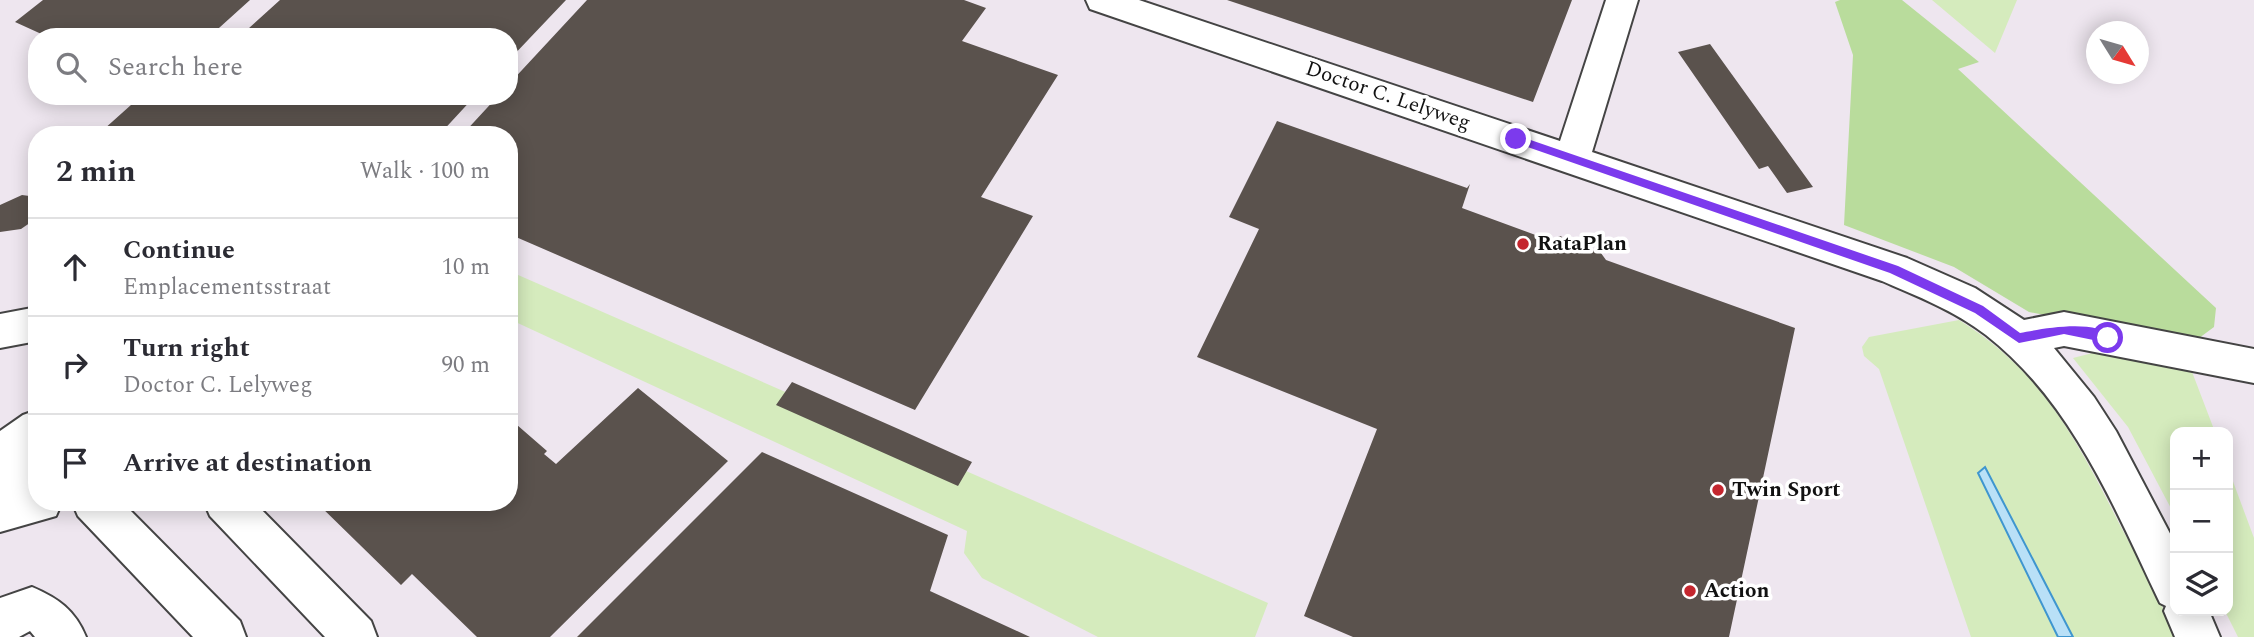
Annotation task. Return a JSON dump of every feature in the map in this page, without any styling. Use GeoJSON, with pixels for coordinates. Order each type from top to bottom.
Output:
{"type":"FeatureCollection","features":[{"type":"Feature","properties":{"kind":"street","name":"Doctor C. Lelyweg"},"geometry":{"type":"LineString","coordinates":[[1102,0],[1894,269],[1979,310],[2019,338],[2089,423],[2170,578]]}},
{"type":"Feature","properties":{"kind":"street"},"geometry":{"type":"LineString","coordinates":[[1572,158],[1622,0]]}},
{"type":"Feature","properties":{"kind":"street"},"geometry":{"type":"LineString","coordinates":[[0,331],[28,326]]}},
{"type":"Feature","properties":{"kind":"street"},"geometry":{"type":"LineString","coordinates":[[2019,338],[2064,329],[2254,366]]}},
{"type":"Feature","properties":{"kind":"street"},"geometry":{"type":"LineString","coordinates":[[0,512],[24,482]]}},
{"type":"Feature","properties":{"kind":"street"},"geometry":{"type":"LineString","coordinates":[[102,511],[224,637]]}},
{"type":"Feature","properties":{"kind":"street"},"geometry":{"type":"LineString","coordinates":[[234,511],[355,637]]}},
{"type":"Feature","properties":{"kind":"street"},"geometry":{"type":"LineString","coordinates":[[0,624],[10,616],[32,609],[47,617],[64,637]]}},
{"type":"Feature","properties":{"kind":"street"},"geometry":{"type":"LineString","coordinates":[[2188,616],[2198,637]]}},
{"type":"Feature","properties":{"kind":"shaded area"},"geometry":{"type":"Polygon","coordinates":[[[0,0],[2254,0],[2254,637],[0,637],[0,0]]]}},
{"type":"Feature","properties":{"kind":"green space"},"geometry":{"type":"Polygon","coordinates":[[[1902,0],[1979,62],[1958,69],[2216,308],[2214,327],[2191,344],[2029,312],[1954,267],[1844,225],[1853,55],[1835,2],[1902,0]]]}},
{"type":"Feature","properties":{"kind":"green space"},"geometry":{"type":"Polygon","coordinates":[[[1932,0],[2017,0],[1995,53],[1932,0]]]}},
{"type":"Feature","properties":{"kind":"green space"},"geometry":{"type":"Polygon","coordinates":[[[518,275],[1268,603],[1255,637],[1098,637],[982,578],[964,553],[967,531],[518,323],[518,275]]]}},
{"type":"Feature","properties":{"kind":"green space"},"geometry":{"type":"Polygon","coordinates":[[[1959,320],[2013,362],[2055,411],[2089,466],[2150,581],[2176,637],[2073,637],[1984,467],[1979,473],[2058,637],[1971,637],[1879,369],[1864,356],[1862,347],[1869,337],[1959,320]]]}},
{"type":"Feature","properties":{"kind":"green space"},"geometry":{"type":"Polygon","coordinates":[[[2104,350],[2189,364],[2213,427],[2170,427],[2170,507],[2128,427],[2073,358],[2104,350]]]}},
{"type":"Feature","properties":{"kind":"green space"},"geometry":{"type":"Polygon","coordinates":[[[2233,481],[2254,538],[2254,637],[2238,637],[2228,616],[2233,616],[2233,481]]]}},
{"type":"Feature","properties":{"kind":"water"},"geometry":{"type":"Polygon","coordinates":[[[1985,467],[2073,637],[2058,637],[1978,473],[1985,467]]]}},
{"type":"Feature","properties":{"kind":"building"},"geometry":{"type":"Polygon","coordinates":[[[43,0],[250,0],[219,28],[28,28],[15,22],[43,0]]]}},
{"type":"Feature","properties":{"kind":"building"},"geometry":{"type":"Polygon","coordinates":[[[280,0],[566,0],[518,51],[518,28],[249,28],[280,0]]]}},
{"type":"Feature","properties":{"kind":"building"},"geometry":{"type":"Polygon","coordinates":[[[587,0],[964,0],[986,8],[962,41],[1058,75],[981,197],[1033,216],[915,410],[518,238],[518,126],[470,126],[490,105],[518,105],[518,74],[587,0]]]}},
{"type":"Feature","properties":{"kind":"building"},"geometry":{"type":"Polygon","coordinates":[[[1227,0],[1572,0],[1533,102],[1227,0]]]}},
{"type":"Feature","properties":{"kind":"building"},"geometry":{"type":"Polygon","coordinates":[[[1710,44],[1813,187],[1787,193],[1768,166],[1759,169],[1678,52],[1710,44]]]}},
{"type":"Feature","properties":{"kind":"building"},"geometry":{"type":"Polygon","coordinates":[[[131,105],[467,105],[447,126],[107,126],[131,105]]]}},
{"type":"Feature","properties":{"kind":"building"},"geometry":{"type":"Polygon","coordinates":[[[1277,121],[1467,188],[1470,184],[1462,208],[1549,240],[1561,236],[1569,247],[1580,243],[1587,253],[1598,249],[1606,260],[1795,328],[1729,637],[1353,637],[1304,616],[1377,429],[1197,357],[1259,229],[1229,217],[1277,121]]]}},
{"type":"Feature","properties":{"kind":"building"},"geometry":{"type":"Polygon","coordinates":[[[22,195],[28,196],[28,224],[21,229],[0,232],[0,205],[22,195]]]}},
{"type":"Feature","properties":{"kind":"building"},"geometry":{"type":"Polygon","coordinates":[[[792,382],[972,462],[958,486],[776,405],[792,382]]]}},
{"type":"Feature","properties":{"kind":"building"},"geometry":{"type":"Polygon","coordinates":[[[638,388],[728,461],[550,637],[477,637],[412,574],[401,585],[325,511],[518,511],[518,426],[547,451],[544,454],[556,464],[638,388]]]}},
{"type":"Feature","properties":{"kind":"building"},"geometry":{"type":"Polygon","coordinates":[[[762,452],[948,535],[930,591],[1030,637],[577,637],[762,452]]]}},
{"type":"Feature","properties":{"kind":"place","name":"RataPlan"},"geometry":{"type":"Point","coordinates":[1523,244]}},
{"type":"Feature","properties":{"kind":"place","name":"Twin Sport"},"geometry":{"type":"Point","coordinates":[1718,490]}},
{"type":"Feature","properties":{"kind":"place","name":"Action"},"geometry":{"type":"Point","coordinates":[1690,591]}},
{"type":"Feature","properties":{"kind":"route"},"geometry":{"type":"LineString","coordinates":[[1516,139],[1894,269],[1979,310],[2019,338],[2064,329],[2108,338]]}}]}
